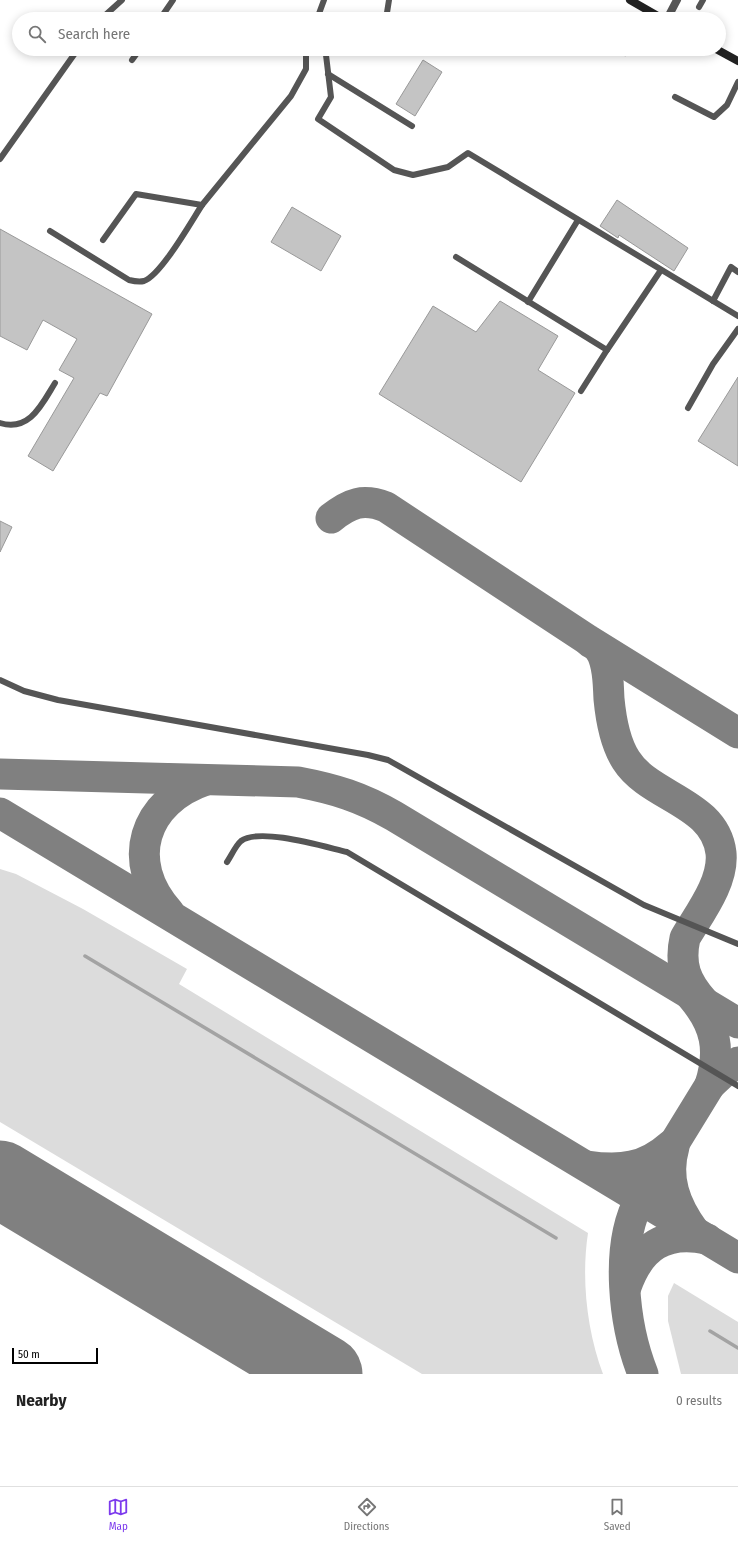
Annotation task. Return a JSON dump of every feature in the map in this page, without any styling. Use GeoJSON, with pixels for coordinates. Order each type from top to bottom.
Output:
{"type":"FeatureCollection","features":[{"type":"Feature","properties":{"kind":"street"},"geometry":{"type":"LineString","coordinates":[[630,0],[647,11]]}},
{"type":"Feature","properties":{"kind":"street"},"geometry":{"type":"LineString","coordinates":[[671,12],[677,0]]}},
{"type":"Feature","properties":{"kind":"street"},"geometry":{"type":"LineString","coordinates":[[726,54],[738,61]]}},
{"type":"Feature","properties":{"kind":"lane"},"geometry":{"type":"LineString","coordinates":[[109,12],[122,0]]}},
{"type":"Feature","properties":{"kind":"lane"},"geometry":{"type":"LineString","coordinates":[[165,12],[174,0]]}},
{"type":"Feature","properties":{"kind":"lane"},"geometry":{"type":"LineString","coordinates":[[320,12],[324,0]]}},
{"type":"Feature","properties":{"kind":"lane"},"geometry":{"type":"LineString","coordinates":[[387,12],[389,0]]}},
{"type":"Feature","properties":{"kind":"lane"},"geometry":{"type":"LineString","coordinates":[[699,7],[703,0]]}},
{"type":"Feature","properties":{"kind":"lane"},"geometry":{"type":"LineString","coordinates":[[0,158],[73,56]]}},
{"type":"Feature","properties":{"kind":"lane"},"geometry":{"type":"LineString","coordinates":[[132,60],[135,56]]}},
{"type":"Feature","properties":{"kind":"lane"},"geometry":{"type":"LineString","coordinates":[[50,231],[129,280],[143,282],[150,278],[161,266],[202,205],[291,96],[306,69],[306,56]]}},
{"type":"Feature","properties":{"kind":"lane"},"geometry":{"type":"LineString","coordinates":[[326,56],[331,97],[318,119],[394,170],[413,174],[448,167],[468,153],[738,316]]}},
{"type":"Feature","properties":{"kind":"lane"},"geometry":{"type":"LineString","coordinates":[[328,74],[412,126]]}},
{"type":"Feature","properties":{"kind":"lane"},"geometry":{"type":"LineString","coordinates":[[675,97],[714,118],[727,105],[738,82]]}},
{"type":"Feature","properties":{"kind":"lane"},"geometry":{"type":"LineString","coordinates":[[103,240],[136,194],[202,205]]}},
{"type":"Feature","properties":{"kind":"lane"},"geometry":{"type":"LineString","coordinates":[[528,302],[578,220]]}},
{"type":"Feature","properties":{"kind":"lane"},"geometry":{"type":"LineString","coordinates":[[456,257],[607,350]]}},
{"type":"Feature","properties":{"kind":"lane"},"geometry":{"type":"LineString","coordinates":[[713,301],[731,267],[738,272]]}},
{"type":"Feature","properties":{"kind":"lane"},"geometry":{"type":"LineString","coordinates":[[581,391],[661,270]]}},
{"type":"Feature","properties":{"kind":"lane"},"geometry":{"type":"LineString","coordinates":[[688,408],[713,364],[738,329]]}},
{"type":"Feature","properties":{"kind":"lane"},"geometry":{"type":"LineString","coordinates":[[0,423],[13,425],[27,421],[39,409],[55,383]]}},
{"type":"Feature","properties":{"kind":"lane"},"geometry":{"type":"LineString","coordinates":[[0,680],[24,691],[58,700],[368,755],[388,760],[644,905],[738,944]]}},
{"type":"Feature","properties":{"kind":"lane"},"geometry":{"type":"LineString","coordinates":[[227,862],[241,841],[256,836],[275,836],[347,852],[738,1086]]}},
{"type":"Feature","properties":{"kind":"shaded area"},"geometry":{"type":"Polygon","coordinates":[[[0,869],[16,874],[83,909],[187,969],[179,984],[588,1233],[585,1268],[587,1305],[589,1323],[597,1357],[603,1374],[422,1374],[0,1122],[0,869]]]}},
{"type":"Feature","properties":{"kind":"shaded area"},"geometry":{"type":"Polygon","coordinates":[[[674,1283],[738,1322],[738,1374],[681,1374],[668,1321],[668,1296],[674,1283]]]}},
{"type":"Feature","properties":{"kind":"building"},"geometry":{"type":"Polygon","coordinates":[[[423,60],[442,72],[415,116],[396,104],[423,60]]]}},
{"type":"Feature","properties":{"kind":"building"},"geometry":{"type":"Polygon","coordinates":[[[617,200],[688,248],[674,271],[619,235],[618,238],[600,226],[617,200]]]}},
{"type":"Feature","properties":{"kind":"building"},"geometry":{"type":"Polygon","coordinates":[[[292,207],[341,236],[321,271],[271,242],[292,207]]]}},
{"type":"Feature","properties":{"kind":"building"},"geometry":{"type":"Polygon","coordinates":[[[0,229],[152,314],[107,396],[100,393],[53,471],[28,456],[74,378],[59,370],[77,339],[43,320],[27,350],[0,336],[0,229]]]}},
{"type":"Feature","properties":{"kind":"building"},"geometry":{"type":"Polygon","coordinates":[[[500,301],[558,336],[538,370],[575,393],[521,482],[379,394],[433,306],[476,332],[500,301]]]}},
{"type":"Feature","properties":{"kind":"building"},"geometry":{"type":"Polygon","coordinates":[[[738,377],[738,466],[698,441],[738,377]]]}},
{"type":"Feature","properties":{"kind":"building"},"geometry":{"type":"Polygon","coordinates":[[[0,521],[12,527],[0,552],[0,521]]]}},
{"type":"Feature","properties":{"kind":"waterway"},"geometry":{"type":"LineString","coordinates":[[85,956],[556,1238]]}},
{"type":"Feature","properties":{"kind":"waterway"},"geometry":{"type":"LineString","coordinates":[[710,1331],[738,1348]]}},
{"type":"Feature","properties":{"kind":"taxiway"},"geometry":{"type":"LineString","coordinates":[[331,518],[344,509],[357,504],[370,503],[386,507],[588,640],[738,733]]}},
{"type":"Feature","properties":{"kind":"taxiway"},"geometry":{"type":"LineString","coordinates":[[590,642],[598,648],[605,660],[612,723],[616,739],[626,760],[637,773],[650,783],[695,811],[707,822],[716,836],[721,853],[719,875],[715,886],[685,938],[683,948],[684,965],[688,980],[704,1002]]}},
{"type":"Feature","properties":{"kind":"taxiway"},"geometry":{"type":"LineString","coordinates":[[0,774],[298,782],[348,794],[394,816],[738,1023]]}},
{"type":"Feature","properties":{"kind":"taxiway"},"geometry":{"type":"LineString","coordinates":[[169,912],[155,893],[147,873],[144,854],[147,835],[155,818],[167,802],[184,790],[206,780]]}},
{"type":"Feature","properties":{"kind":"taxiway"},"geometry":{"type":"LineString","coordinates":[[0,813],[738,1258]]}},
{"type":"Feature","properties":{"kind":"taxiway"},"geometry":{"type":"LineString","coordinates":[[692,997],[706,1018],[714,1038],[715,1060],[710,1085]]}},
{"type":"Feature","properties":{"kind":"taxiway"},"geometry":{"type":"LineString","coordinates":[[643,1374],[636,1355],[631,1333],[625,1286],[627,1239],[632,1218],[640,1199],[710,1085],[738,1062]]}},
{"type":"Feature","properties":{"kind":"taxiway"},"geometry":{"type":"LineString","coordinates":[[587,1166],[611,1168],[632,1166],[652,1159],[671,1145]]}},
{"type":"Feature","properties":{"kind":"taxiway"},"geometry":{"type":"LineString","coordinates":[[674,1147],[671,1158],[671,1180],[677,1201],[694,1231]]}},
{"type":"Feature","properties":{"kind":"taxiway"},"geometry":{"type":"LineString","coordinates":[[626,1287],[639,1261],[656,1245],[679,1237],[707,1239]]}},
{"type":"Feature","properties":{"kind":"runway"},"geometry":{"type":"LineString","coordinates":[[0,1179],[324,1374]]}}]}
